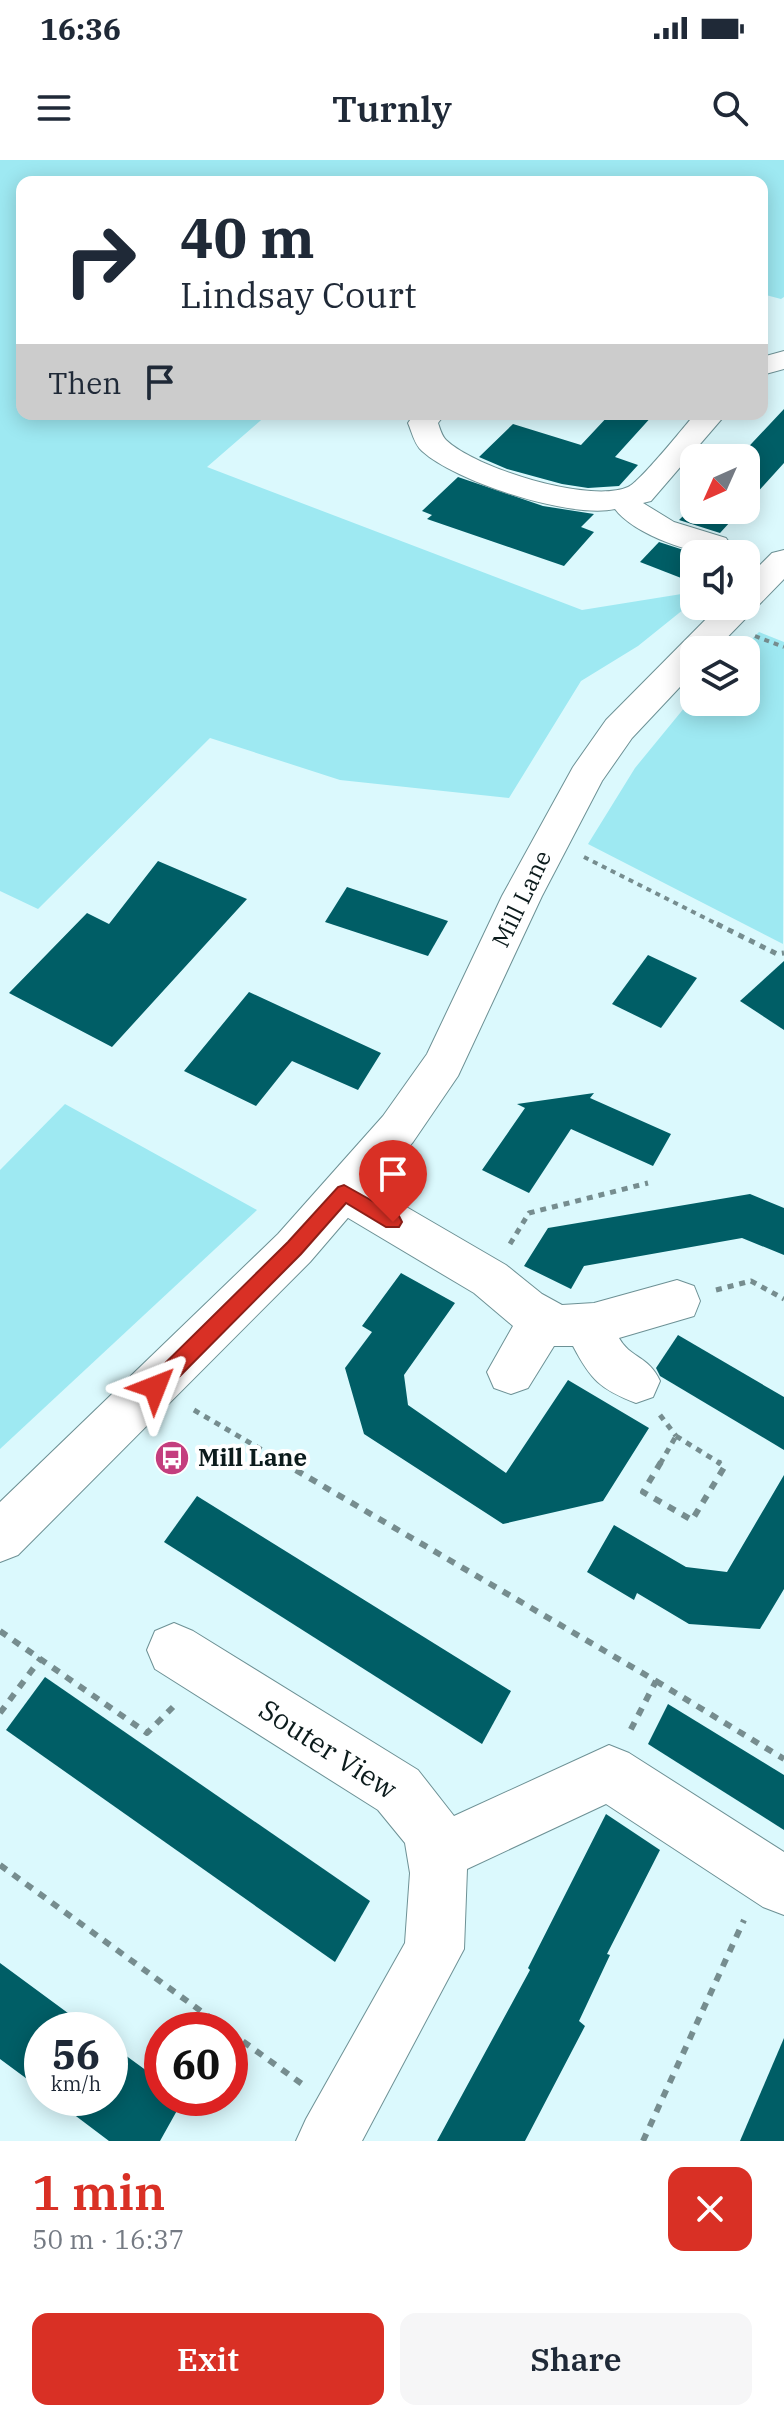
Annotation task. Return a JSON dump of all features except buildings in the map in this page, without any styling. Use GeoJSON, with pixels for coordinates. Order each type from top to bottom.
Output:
{"type":"FeatureCollection","features":[{"type":"Feature","properties":{"kind":"street"},"geometry":{"type":"LineString","coordinates":[[425,420],[423,423],[431,443],[448,455],[496,477],[556,498],[601,503],[632,496]]}},
{"type":"Feature","properties":{"kind":"street"},"geometry":{"type":"LineString","coordinates":[[701,540],[639,518],[629,508],[632,496],[705,420]]}},
{"type":"Feature","properties":{"kind":"street"},"geometry":{"type":"LineString","coordinates":[[760,584],[784,560]]}},
{"type":"Feature","properties":{"kind":"street","name":"Mill Lane"},"geometry":{"type":"LineString","coordinates":[[708,636],[724,620]]}},
{"type":"Feature","properties":{"kind":"street","name":"Mill Lane"},"geometry":{"type":"LineString","coordinates":[[0,1537],[294,1248],[398,1129],[443,1064],[548,844],[586,776],[619,729],[680,665]]}},
{"type":"Feature","properties":{"kind":"street"},"geometry":{"type":"LineString","coordinates":[[344,1193],[565,1323],[606,1361],[636,1381]]}},
{"type":"Feature","properties":{"kind":"street"},"geometry":{"type":"LineString","coordinates":[[511,1372],[565,1323],[677,1301]]}},
{"type":"Feature","properties":{"kind":"street","name":"Souter View"},"geometry":{"type":"LineString","coordinates":[[176,1677],[398,1790],[431,1830],[439,1873],[434,1949],[328,2141]]}},
{"type":"Feature","properties":{"kind":"street"},"geometry":{"type":"LineString","coordinates":[[435,1854],[609,1773],[775,1880]]}},
{"type":"Feature","properties":{"kind":"path"},"geometry":{"type":"LineString","coordinates":[[548,844],[588,858],[777,954],[784,953]]}},
{"type":"Feature","properties":{"kind":"path"},"geometry":{"type":"LineString","coordinates":[[490,1279],[529,1213],[648,1183]]}},
{"type":"Feature","properties":{"kind":"path"},"geometry":{"type":"LineString","coordinates":[[677,1301],[751,1281],[784,1299]]}},
{"type":"Feature","properties":{"kind":"path"},"geometry":{"type":"LineString","coordinates":[[636,1381],[676,1436],[725,1466],[692,1520],[643,1492],[676,1436]]}},
{"type":"Feature","properties":{"kind":"path"},"geometry":{"type":"LineString","coordinates":[[155,1387],[784,1759]]}},
{"type":"Feature","properties":{"kind":"path"},"geometry":{"type":"LineString","coordinates":[[0,1631],[147,1733],[163,1715],[176,1677]]}},
{"type":"Feature","properties":{"kind":"path"},"geometry":{"type":"LineString","coordinates":[[0,1713],[41,1658]]}},
{"type":"Feature","properties":{"kind":"path"},"geometry":{"type":"LineString","coordinates":[[609,1773],[656,1681]]}},
{"type":"Feature","properties":{"kind":"path"},"geometry":{"type":"LineString","coordinates":[[0,1865],[203,2012]]}},
{"type":"Feature","properties":{"kind":"path"},"geometry":{"type":"LineString","coordinates":[[643,2141],[775,1880]]}},
{"type":"Feature","properties":{"kind":"path"},"geometry":{"type":"LineString","coordinates":[[248,2045],[308,2089]]}},
{"type":"Feature","properties":{"kind":"shaded area"},"geometry":{"type":"Polygon","coordinates":[[[0,160],[784,160],[784,297],[781,299],[768,296],[768,176],[16,176],[16,420],[261,420],[207,467],[582,610],[680,594],[680,612],[638,646],[581,681],[509,798],[340,780],[210,738],[38,909],[0,891],[0,160]]]}},
{"type":"Feature","properties":{"kind":"shaded area"},"geometry":{"type":"Polygon","coordinates":[[[759,632],[784,642],[783,944],[588,844],[635,768],[680,713],[680,716],[760,716],[760,636],[755,636],[759,632]]]}},
{"type":"Feature","properties":{"kind":"shaded area"},"geometry":{"type":"Polygon","coordinates":[[[65,1104],[257,1210],[0,1449],[0,1170],[65,1104]]]}},
{"type":"Feature","properties":{"kind":"place","name":"Mill Lane"},"geometry":{"type":"Point","coordinates":[172,1458]}},
{"type":"Feature","properties":{"kind":"route"},"geometry":{"type":"LineString","coordinates":[[155,1387],[294,1248],[344,1193],[393,1222]]}}]}
